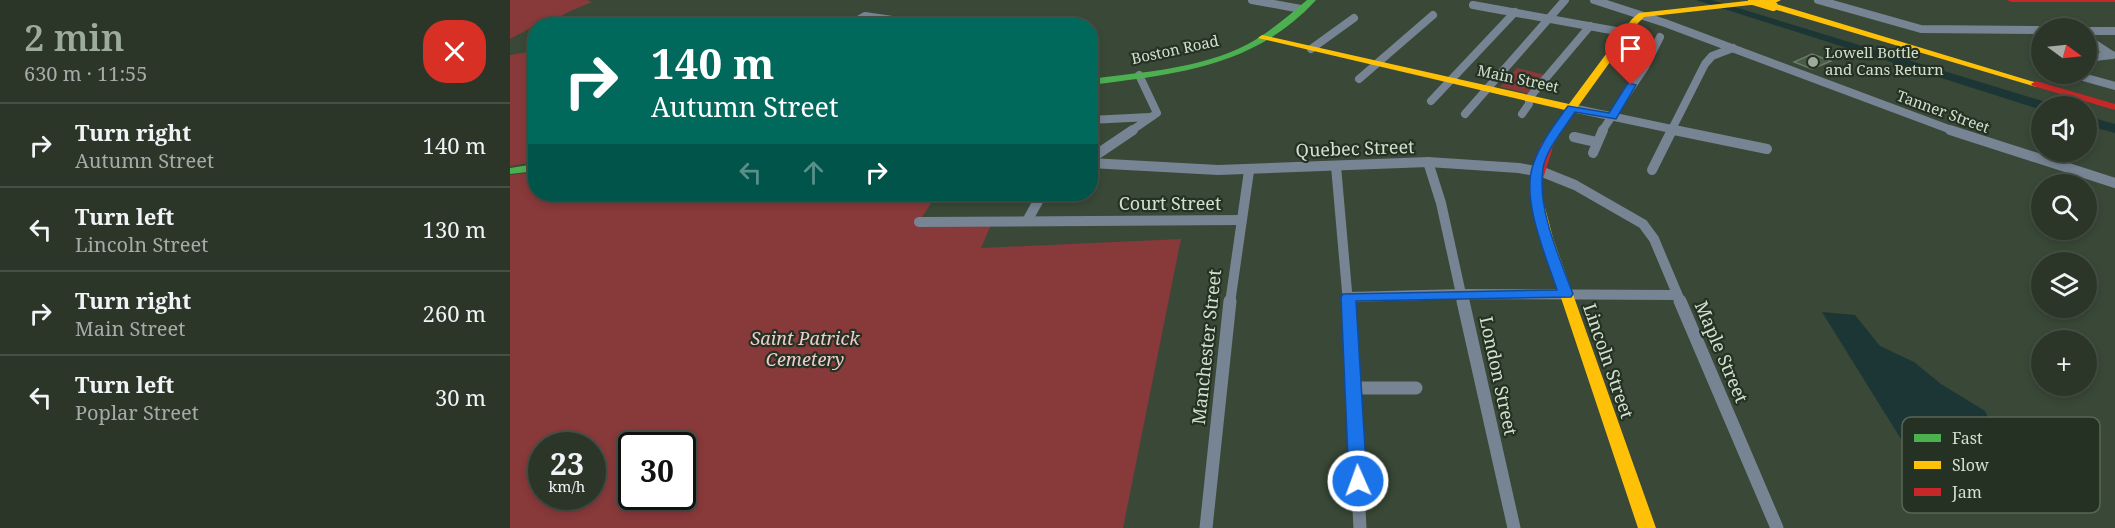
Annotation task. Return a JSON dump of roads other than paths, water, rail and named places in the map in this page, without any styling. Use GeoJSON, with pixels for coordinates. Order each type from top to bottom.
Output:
{"type":"FeatureCollection","features":[{"type":"Feature","properties":{"kind":"main road","name":"Boston Road"},"geometry":{"type":"LineString","coordinates":[[1098,81],[1191,67],[1234,54],[1256,42],[1312,0]]}},
{"type":"Feature","properties":{"kind":"main road"},"geometry":{"type":"LineString","coordinates":[[1753,0],[1781,2],[2115,97]]}},
{"type":"Feature","properties":{"kind":"main road"},"geometry":{"type":"LineString","coordinates":[[2011,0],[2114,0]]}},
{"type":"Feature","properties":{"kind":"main road"},"geometry":{"type":"LineString","coordinates":[[1642,15],[1729,4],[1781,2],[2115,107]]}},
{"type":"Feature","properties":{"kind":"main road","name":"Lincoln Street"},"geometry":{"type":"LineString","coordinates":[[1642,15],[1545,148],[1536,179],[1539,209],[1566,294],[1647,528]]}},
{"type":"Feature","properties":{"kind":"main road","name":"Main Street"},"geometry":{"type":"LineString","coordinates":[[1256,42],[1311,49],[1572,108]]}},
{"type":"Feature","properties":{"kind":"main road"},"geometry":{"type":"LineString","coordinates":[[510,171],[528,168]]}},
{"type":"Feature","properties":{"kind":"street"},"geometry":{"type":"LineString","coordinates":[[1252,0],[1301,9]]}},
{"type":"Feature","properties":{"kind":"street"},"geometry":{"type":"LineString","coordinates":[[1465,114],[1565,0]]}},
{"type":"Feature","properties":{"kind":"street","name":"Tanner Street"},"geometry":{"type":"LineString","coordinates":[[1594,0],[1733,48],[1954,131],[2115,183]]}},
{"type":"Feature","properties":{"kind":"street"},"geometry":{"type":"LineString","coordinates":[[1818,0],[1922,29],[2031,30]]}},
{"type":"Feature","properties":{"kind":"street"},"geometry":{"type":"LineString","coordinates":[[1473,5],[1627,33]]}},
{"type":"Feature","properties":{"kind":"street"},"geometry":{"type":"LineString","coordinates":[[1431,101],[1515,12]]}},
{"type":"Feature","properties":{"kind":"street"},"geometry":{"type":"LineString","coordinates":[[1359,79],[1433,15]]}},
{"type":"Feature","properties":{"kind":"street"},"geometry":{"type":"LineString","coordinates":[[862,18],[865,16],[879,18]]}},
{"type":"Feature","properties":{"kind":"street"},"geometry":{"type":"LineString","coordinates":[[1311,49],[1354,18]]}},
{"type":"Feature","properties":{"kind":"street"},"geometry":{"type":"LineString","coordinates":[[1522,114],[1529,104],[1528,98],[1590,26]]}},
{"type":"Feature","properties":{"kind":"street"},"geometry":{"type":"LineString","coordinates":[[2097,31],[2115,31]]}},
{"type":"Feature","properties":{"kind":"street"},"geometry":{"type":"LineString","coordinates":[[1593,153],[1596,142],[1653,53],[1660,37]]}},
{"type":"Feature","properties":{"kind":"street"},"geometry":{"type":"LineString","coordinates":[[2097,45],[2112,55],[2097,57]]}},
{"type":"Feature","properties":{"kind":"street"},"geometry":{"type":"LineString","coordinates":[[1652,170],[1705,64],[1712,56],[1733,48]]}},
{"type":"Feature","properties":{"kind":"street"},"geometry":{"type":"LineString","coordinates":[[1098,155],[1157,112],[1139,75]]}},
{"type":"Feature","properties":{"kind":"street"},"geometry":{"type":"LineString","coordinates":[[2097,81],[2115,86]]}},
{"type":"Feature","properties":{"kind":"street","name":"Main Street"},"geometry":{"type":"LineString","coordinates":[[1572,108],[1767,148]]}},
{"type":"Feature","properties":{"kind":"street"},"geometry":{"type":"LineString","coordinates":[[1098,120],[1152,117]]}},
{"type":"Feature","properties":{"kind":"street"},"geometry":{"type":"LineString","coordinates":[[1574,137],[1596,142]]}},
{"type":"Feature","properties":{"kind":"street","name":"Quebec Street"},"geometry":{"type":"LineString","coordinates":[[1098,162],[1249,171],[1428,162],[1487,165],[1535,171],[1575,185],[1613,206]]}},
{"type":"Feature","properties":{"kind":"street","name":"London Street"},"geometry":{"type":"LineString","coordinates":[[1428,162],[1441,203],[1514,528]]}},
{"type":"Feature","properties":{"kind":"street"},"geometry":{"type":"LineString","coordinates":[[1336,166],[1348,297],[1360,528]]}},
{"type":"Feature","properties":{"kind":"street","name":"Manchester Street"},"geometry":{"type":"LineString","coordinates":[[1206,528],[1240,220],[1249,171]]}},
{"type":"Feature","properties":{"kind":"street"},"geometry":{"type":"LineString","coordinates":[[1027,221],[1038,201]]}},
{"type":"Feature","properties":{"kind":"street","name":"Maple Street"},"geometry":{"type":"LineString","coordinates":[[1613,206],[1643,224],[1648,231],[1777,528]]}},
{"type":"Feature","properties":{"kind":"street","name":"Court Street"},"geometry":{"type":"LineString","coordinates":[[919,222],[1240,220]]}},
{"type":"Feature","properties":{"kind":"street"},"geometry":{"type":"LineString","coordinates":[[1348,297],[1462,294],[1677,295]]}},
{"type":"Feature","properties":{"kind":"street"},"geometry":{"type":"LineString","coordinates":[[1354,388],[1416,388]]}},
{"type":"Feature","properties":{"kind":"water"},"geometry":{"type":"Polygon","coordinates":[[[1822,312],[1855,315],[1880,346],[1914,362],[1941,384],[1985,411],[1988,417],[1902,417],[1902,441],[1822,312]]]}},
{"type":"Feature","properties":{"kind":"waterway"},"geometry":{"type":"LineString","coordinates":[[1701,0],[2031,102]]}},
{"type":"Feature","properties":{"kind":"waterway"},"geometry":{"type":"LineString","coordinates":[[2097,123],[2115,129]]}},
{"type":"Feature","properties":{"kind":"place","name":"Lowell Bottle and Cans Return"},"geometry":{"type":"Point","coordinates":[1813,62]}},
{"type":"Feature","properties":{"kind":"park label","name":"Saint Patrick Cemetery"},"geometry":{"type":"Point","coordinates":[805,349]}}]}
